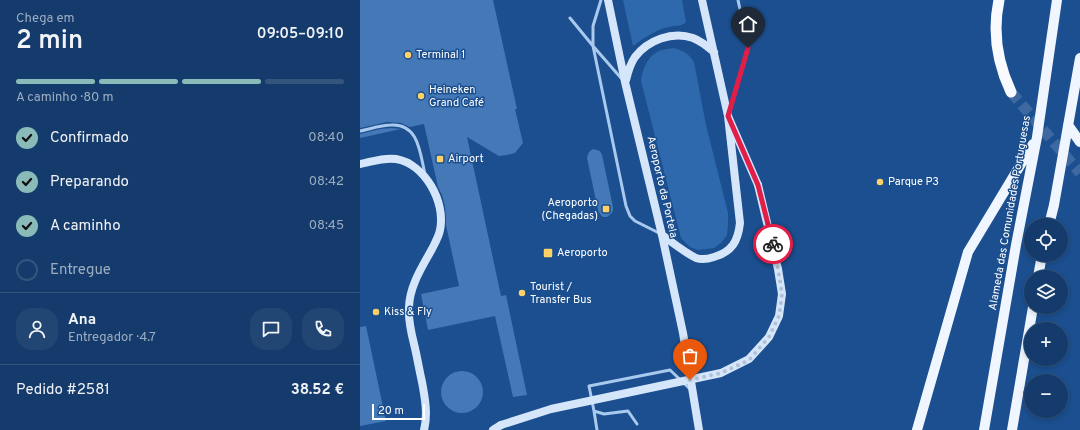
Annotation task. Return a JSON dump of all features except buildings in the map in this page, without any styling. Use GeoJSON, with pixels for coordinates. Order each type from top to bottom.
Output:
{"type":"FeatureCollection","features":[{"type":"Feature","properties":{"kind":"highway"},"geometry":{"type":"LineString","coordinates":[[999,0],[996,28],[997,49],[1004,76],[1012,92]]}},
{"type":"Feature","properties":{"kind":"main road","name":"Aeroporto da Portela"},"geometry":{"type":"LineString","coordinates":[[608,0],[625,82],[662,235],[683,333],[699,430]]}},
{"type":"Feature","properties":{"kind":"main road"},"geometry":{"type":"LineString","coordinates":[[662,235],[697,258],[708,259],[728,252],[735,243],[739,234],[740,223],[728,116],[702,0]]}},
{"type":"Feature","properties":{"kind":"main road","name":"Alameda das Comunidades Portuguesas"},"geometry":{"type":"LineString","coordinates":[[984,430],[1037,137],[1058,0]]}},
{"type":"Feature","properties":{"kind":"main road"},"geometry":{"type":"LineString","coordinates":[[625,82],[628,70],[634,58],[643,48],[666,36],[692,38],[704,44],[714,52]]}},
{"type":"Feature","properties":{"kind":"main road"},"geometry":{"type":"LineString","coordinates":[[1051,218],[1068,125],[1076,91],[1080,58]]}},
{"type":"Feature","properties":{"kind":"main road"},"geometry":{"type":"LineString","coordinates":[[493,430],[501,425],[551,409],[721,373],[749,360],[769,337],[779,316],[782,294],[778,269],[758,185],[728,116]]}},
{"type":"Feature","properties":{"kind":"main road"},"geometry":{"type":"LineString","coordinates":[[1068,125],[1080,142]]}},
{"type":"Feature","properties":{"kind":"main road"},"geometry":{"type":"LineString","coordinates":[[917,430],[968,252],[1037,137]]}},
{"type":"Feature","properties":{"kind":"main road"},"geometry":{"type":"LineString","coordinates":[[360,164],[379,160],[396,159],[408,164],[417,169],[426,178],[439,204],[441,219],[440,230],[414,284],[409,307],[410,323],[424,393],[426,411],[424,430]]}},
{"type":"Feature","properties":{"kind":"main road"},"geometry":{"type":"LineString","coordinates":[[1012,430],[1032,314]]}},
{"type":"Feature","properties":{"kind":"lane"},"geometry":{"type":"LineString","coordinates":[[601,0],[593,26],[593,46],[626,206],[630,216],[636,221],[662,235]]}},
{"type":"Feature","properties":{"kind":"lane"},"geometry":{"type":"LineString","coordinates":[[728,116],[748,48],[738,0]]}},
{"type":"Feature","properties":{"kind":"lane"},"geometry":{"type":"LineString","coordinates":[[570,18],[625,82]]}},
{"type":"Feature","properties":{"kind":"lane"},"geometry":{"type":"LineString","coordinates":[[360,131],[389,125],[408,128],[416,141],[426,178]]}},
{"type":"Feature","properties":{"kind":"lane"},"geometry":{"type":"LineString","coordinates":[[597,430],[590,386],[670,370],[692,391]]}},
{"type":"Feature","properties":{"kind":"lane"},"geometry":{"type":"LineString","coordinates":[[594,411],[604,414],[628,411],[637,424]]}},
{"type":"Feature","properties":{"kind":"shaded area"},"geometry":{"type":"Polygon","coordinates":[[[623,0],[682,0],[686,22],[684,24],[671,26],[654,32],[633,46],[623,0]]]}},
{"type":"Feature","properties":{"kind":"shaded area"},"geometry":{"type":"Polygon","coordinates":[[[673,48],[685,53],[694,62],[706,125],[728,213],[727,235],[722,242],[714,248],[698,250],[690,247],[681,238],[641,81],[644,69],[650,57],[659,51],[673,48]]]}},
{"type":"Feature","properties":{"kind":"tunnel"},"geometry":{"type":"LineString","coordinates":[[1011,92],[1080,173]]}},
{"type":"Feature","properties":{"kind":"way so far"},"geometry":{"type":"LineString","coordinates":[[690,380],[721,373],[749,360],[769,337],[779,316],[782,294],[773,244]]}},
{"type":"Feature","properties":{"kind":"place","name":"Terminal 1"},"geometry":{"type":"Point","coordinates":[408,55]}},
{"type":"Feature","properties":{"kind":"place","name":"Heineken Grand Café"},"geometry":{"type":"Point","coordinates":[421,96]}},
{"type":"Feature","properties":{"kind":"place","name":"Airport"},"geometry":{"type":"Point","coordinates":[440,159]}},
{"type":"Feature","properties":{"kind":"place","name":"Parque P3"},"geometry":{"type":"Point","coordinates":[880,182]}},
{"type":"Feature","properties":{"kind":"place","name":"Aeroporto (Chegadas)"},"geometry":{"type":"Point","coordinates":[606,209]}},
{"type":"Feature","properties":{"kind":"place","name":"Aeroporto"},"geometry":{"type":"Point","coordinates":[548,253]}},
{"type":"Feature","properties":{"kind":"place","name":"Tourist / Transfer Bus"},"geometry":{"type":"Point","coordinates":[522,293]}},
{"type":"Feature","properties":{"kind":"place","name":"Kiss & Fly"},"geometry":{"type":"Point","coordinates":[376,312]}},
{"type":"Feature","properties":{"kind":"route"},"geometry":{"type":"LineString","coordinates":[[748,48],[728,116],[758,185],[773,244]]}}]}
